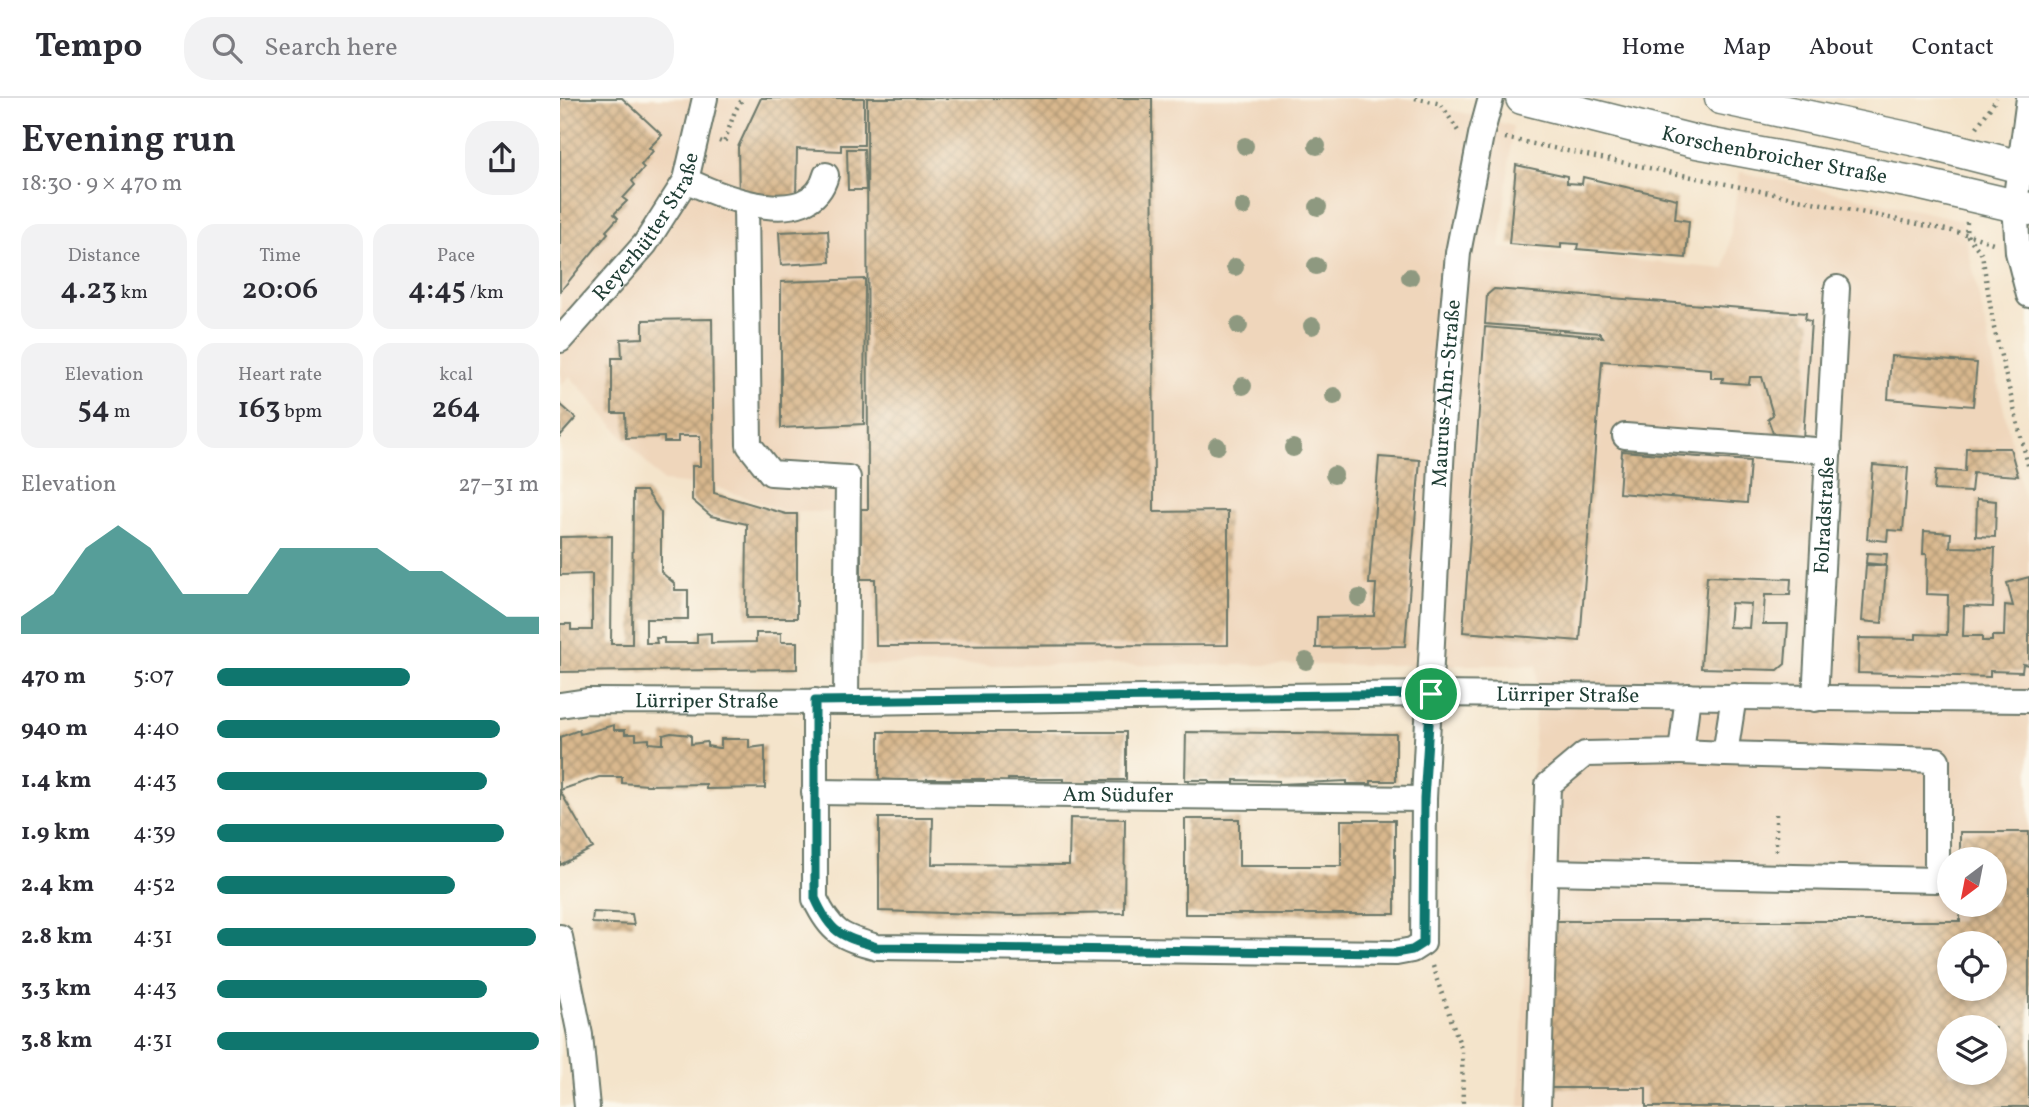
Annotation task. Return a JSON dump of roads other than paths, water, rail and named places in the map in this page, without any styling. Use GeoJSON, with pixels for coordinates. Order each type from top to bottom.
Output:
{"type":"FeatureCollection","features":[{"type":"Feature","properties":{"kind":"main road","name":"Korschenbroicher Straße"},"geometry":{"type":"LineString","coordinates":[[1522,98],[1697,142],[2022,206]]}},
{"type":"Feature","properties":{"kind":"main road","name":"Korschenbroicher Straße"},"geometry":{"type":"LineString","coordinates":[[1721,98],[2025,167]]}},
{"type":"Feature","properties":{"kind":"street","name":"Reyerhütter Straße"},"geometry":{"type":"LineString","coordinates":[[560,340],[645,244],[686,180],[705,98]]}},
{"type":"Feature","properties":{"kind":"street","name":"Maurus-Ahn-Straße"},"geometry":{"type":"LineString","coordinates":[[1431,694],[1443,426],[1458,253],[1491,98]]}},
{"type":"Feature","properties":{"kind":"street"},"geometry":{"type":"LineString","coordinates":[[2029,98],[2018,252],[2029,295]]}},
{"type":"Feature","properties":{"kind":"street"},"geometry":{"type":"LineString","coordinates":[[686,180],[724,199],[760,206],[804,203],[816,197],[826,175]]}},
{"type":"Feature","properties":{"kind":"street"},"geometry":{"type":"LineString","coordinates":[[746,204],[749,445],[771,473],[848,478],[846,701]]}},
{"type":"Feature","properties":{"kind":"street","name":"Folradstraße"},"geometry":{"type":"LineString","coordinates":[[1815,699],[1837,288]]}},
{"type":"Feature","properties":{"kind":"street"},"geometry":{"type":"LineString","coordinates":[[1625,436],[1829,451]]}},
{"type":"Feature","properties":{"kind":"street"},"geometry":{"type":"LineString","coordinates":[[815,701],[815,898],[827,924],[847,938],[877,947],[1395,953],[1412,950],[1423,943],[1424,799],[1431,694]]}},
{"type":"Feature","properties":{"kind":"street","name":"Lürriper Straße"},"geometry":{"type":"LineString","coordinates":[[560,705],[587,701],[846,701],[1431,694],[2029,700]]}},
{"type":"Feature","properties":{"kind":"street"},"geometry":{"type":"LineString","coordinates":[[1681,752],[1688,696]]}},
{"type":"Feature","properties":{"kind":"street"},"geometry":{"type":"LineString","coordinates":[[1725,754],[1734,696]]}},
{"type":"Feature","properties":{"kind":"street"},"geometry":{"type":"LineString","coordinates":[[1538,1107],[1548,785],[1585,754],[1681,752],[1937,760],[1937,880],[1546,872]]}},
{"type":"Feature","properties":{"kind":"street","name":"Am Südufer"},"geometry":{"type":"LineString","coordinates":[[814,792],[1424,799]]}},
{"type":"Feature","properties":{"kind":"street"},"geometry":{"type":"LineString","coordinates":[[560,937],[580,1035],[587,1107]]}}]}
